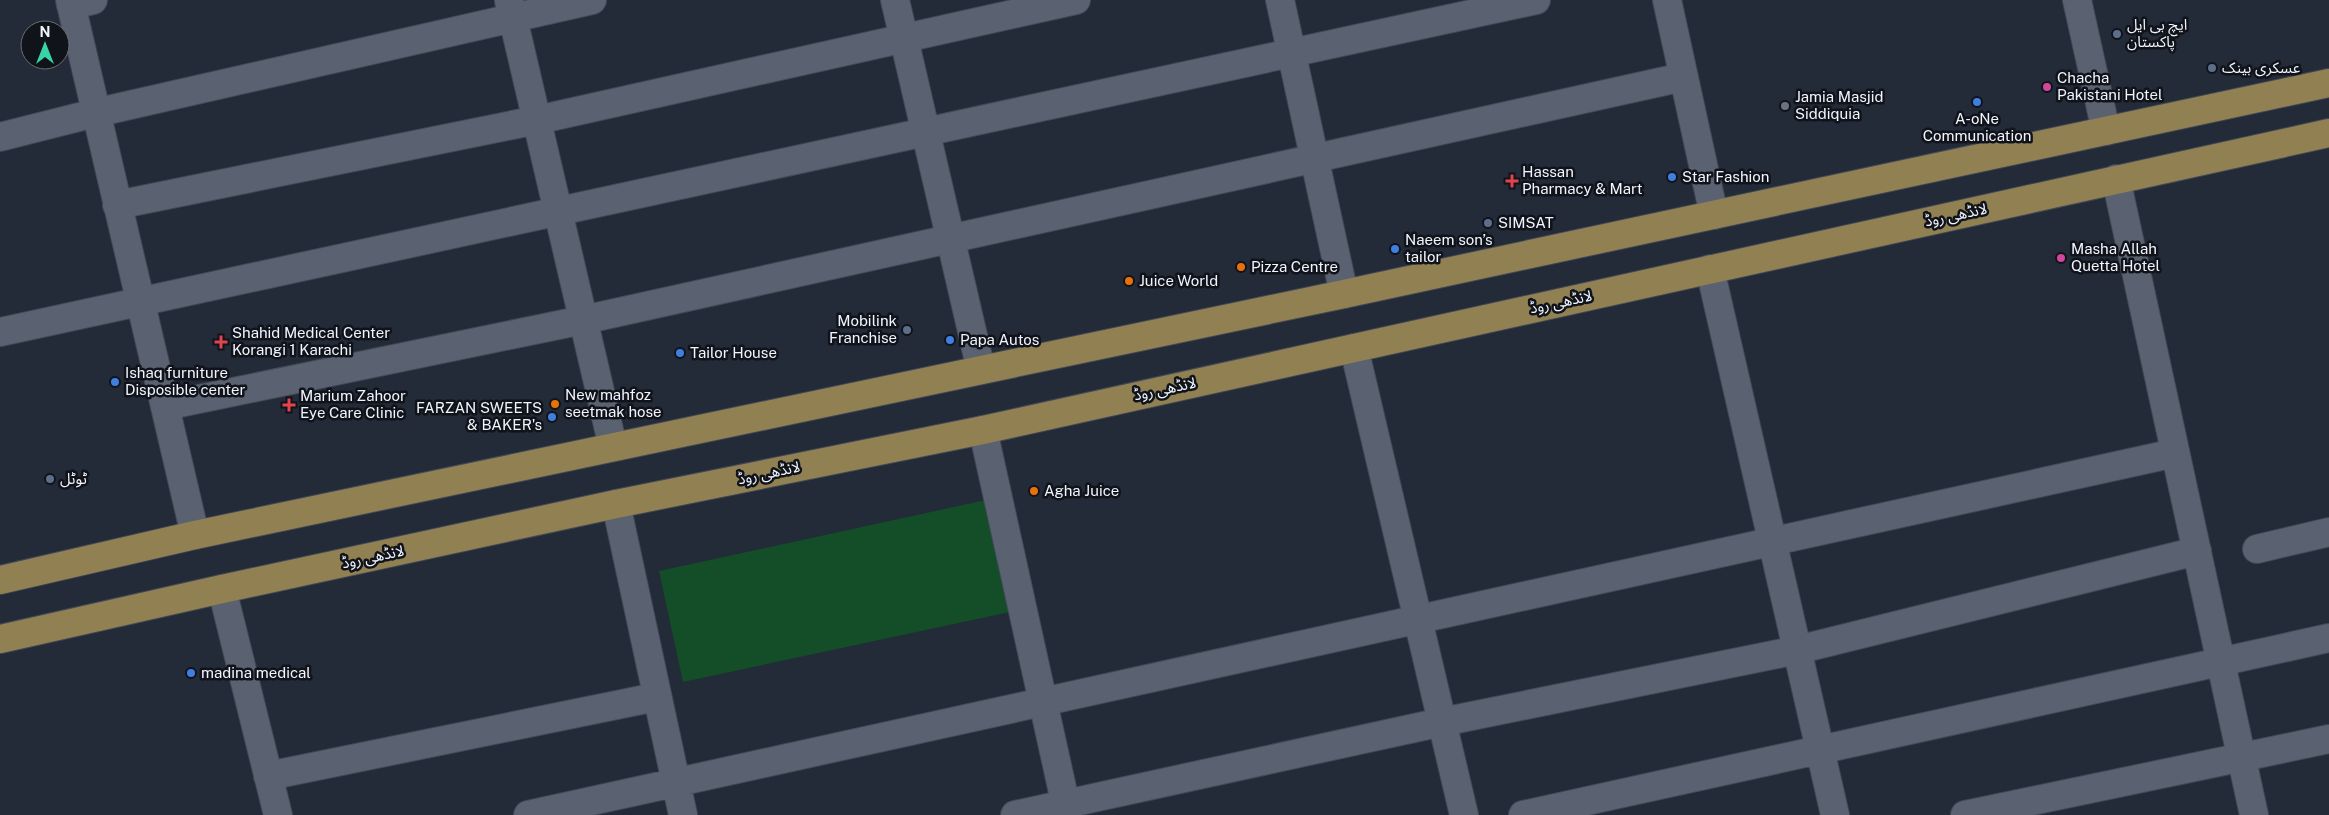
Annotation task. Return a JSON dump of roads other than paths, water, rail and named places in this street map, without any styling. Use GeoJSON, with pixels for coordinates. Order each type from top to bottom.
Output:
{"type":"FeatureCollection","features":[{"type":"Feature","properties":{"kind":"main road"},"geometry":{"type":"LineString","coordinates":[[0,580],[195,535],[1344,294],[2329,83]]}},
{"type":"Feature","properties":{"kind":"main road","name":"لانڈھی روڈ"},"geometry":{"type":"LineString","coordinates":[[0,639],[616,504],[983,430],[2329,133]]}},
{"type":"Feature","properties":{"kind":"street"},"geometry":{"type":"LineString","coordinates":[[0,137],[511,9],[592,0]]}},
{"type":"Feature","properties":{"kind":"street"},"geometry":{"type":"LineString","coordinates":[[895,0],[981,370]]}},
{"type":"Feature","properties":{"kind":"street"},"geometry":{"type":"LineString","coordinates":[[117,205],[537,120],[1076,0]]}},
{"type":"Feature","properties":{"kind":"street"},"geometry":{"type":"LineString","coordinates":[[1280,0],[1344,294]]}},
{"type":"Feature","properties":{"kind":"street"},"geometry":{"type":"LineString","coordinates":[[0,332],[1536,0]]}},
{"type":"Feature","properties":{"kind":"street"},"geometry":{"type":"LineString","coordinates":[[1667,0],[1714,215]]}},
{"type":"Feature","properties":{"kind":"street"},"geometry":{"type":"LineString","coordinates":[[2077,0],[2106,131]]}},
{"type":"Feature","properties":{"kind":"street"},"geometry":{"type":"LineString","coordinates":[[78,2],[96,113],[195,535]]}},
{"type":"Feature","properties":{"kind":"street"},"geometry":{"type":"LineString","coordinates":[[511,9],[613,448]]}},
{"type":"Feature","properties":{"kind":"street"},"geometry":{"type":"LineString","coordinates":[[165,406],[583,320],[1683,77]]}},
{"type":"Feature","properties":{"kind":"street"},"geometry":{"type":"LineString","coordinates":[[2116,179],[2254,815]]}},
{"type":"Feature","properties":{"kind":"street"},"geometry":{"type":"LineString","coordinates":[[1710,269],[1835,815]]}},
{"type":"Feature","properties":{"kind":"street"},"geometry":{"type":"LineString","coordinates":[[1354,348],[1464,815]]}},
{"type":"Feature","properties":{"kind":"street"},"geometry":{"type":"LineString","coordinates":[[983,430],[1067,809]]}},
{"type":"Feature","properties":{"kind":"street"},"geometry":{"type":"LineString","coordinates":[[528,815],[1772,540],[2176,453]]}},
{"type":"Feature","properties":{"kind":"street"},"geometry":{"type":"LineString","coordinates":[[616,504],[656,697],[683,815]]}},
{"type":"Feature","properties":{"kind":"street"},"geometry":{"type":"LineString","coordinates":[[2257,549],[2329,532]]}},
{"type":"Feature","properties":{"kind":"street"},"geometry":{"type":"LineString","coordinates":[[1015,815],[1067,809],[1442,722],[1797,650],[2197,551]]}},
{"type":"Feature","properties":{"kind":"street"},"geometry":{"type":"LineString","coordinates":[[222,589],[278,815]]}},
{"type":"Feature","properties":{"kind":"street"},"geometry":{"type":"LineString","coordinates":[[1523,815],[2329,638]]}},
{"type":"Feature","properties":{"kind":"street"},"geometry":{"type":"LineString","coordinates":[[268,776],[656,697]]}},
{"type":"Feature","properties":{"kind":"street"},"geometry":{"type":"LineString","coordinates":[[1965,815],[2329,739]]}},
{"type":"Feature","properties":{"kind":"place","name":"ایچ بی ایل پاکستان"},"geometry":{"type":"Point","coordinates":[2117,34]}},
{"type":"Feature","properties":{"kind":"place","name":"عسکری بینک"},"geometry":{"type":"Point","coordinates":[2212,68]}},
{"type":"Feature","properties":{"kind":"place","name":"Chacha Pakistani Hotel"},"geometry":{"type":"Point","coordinates":[2047,87]}},
{"type":"Feature","properties":{"kind":"place","name":"A-oNe Communication"},"geometry":{"type":"Point","coordinates":[1977,102]}},
{"type":"Feature","properties":{"kind":"place","name":"Jamia Masjid Siddiquia"},"geometry":{"type":"Point","coordinates":[1785,106]}},
{"type":"Feature","properties":{"kind":"place","name":"Star Fashion"},"geometry":{"type":"Point","coordinates":[1672,177]}},
{"type":"Feature","properties":{"kind":"place","name":"Hassan Pharmacy & Mart"},"geometry":{"type":"Point","coordinates":[1512,181]}},
{"type":"Feature","properties":{"kind":"place","name":"SIMSAT"},"geometry":{"type":"Point","coordinates":[1488,223]}},
{"type":"Feature","properties":{"kind":"place","name":"Naeem son’s tailor"},"geometry":{"type":"Point","coordinates":[1395,249]}},
{"type":"Feature","properties":{"kind":"place","name":"Masha Allah Quetta Hotel"},"geometry":{"type":"Point","coordinates":[2061,258]}},
{"type":"Feature","properties":{"kind":"place","name":"Pizza Centre"},"geometry":{"type":"Point","coordinates":[1241,267]}},
{"type":"Feature","properties":{"kind":"place","name":"Juice World"},"geometry":{"type":"Point","coordinates":[1129,281]}},
{"type":"Feature","properties":{"kind":"place","name":"Mobilink Franchise"},"geometry":{"type":"Point","coordinates":[907,330]}},
{"type":"Feature","properties":{"kind":"place","name":"Papa Autos"},"geometry":{"type":"Point","coordinates":[950,340]}},
{"type":"Feature","properties":{"kind":"place","name":"Shahid Medical Center Korangi 1 Karachi"},"geometry":{"type":"Point","coordinates":[221,342]}},
{"type":"Feature","properties":{"kind":"place","name":"Tailor House"},"geometry":{"type":"Point","coordinates":[680,353]}},
{"type":"Feature","properties":{"kind":"place","name":"Ishaq furniture Disposible center"},"geometry":{"type":"Point","coordinates":[115,382]}},
{"type":"Feature","properties":{"kind":"place","name":"New mahfoz seetmak hose"},"geometry":{"type":"Point","coordinates":[555,404]}},
{"type":"Feature","properties":{"kind":"place","name":"Marium Zahoor Eye Care Clinic"},"geometry":{"type":"Point","coordinates":[289,405]}},
{"type":"Feature","properties":{"kind":"place","name":"FARZAN SWEETS & BAKER's"},"geometry":{"type":"Point","coordinates":[552,417]}},
{"type":"Feature","properties":{"kind":"place","name":"ٹوٹل"},"geometry":{"type":"Point","coordinates":[50,479]}},
{"type":"Feature","properties":{"kind":"place","name":"Agha Juice"},"geometry":{"type":"Point","coordinates":[1034,491]}},
{"type":"Feature","properties":{"kind":"place","name":"madina medical"},"geometry":{"type":"Point","coordinates":[191,673]}}]}
